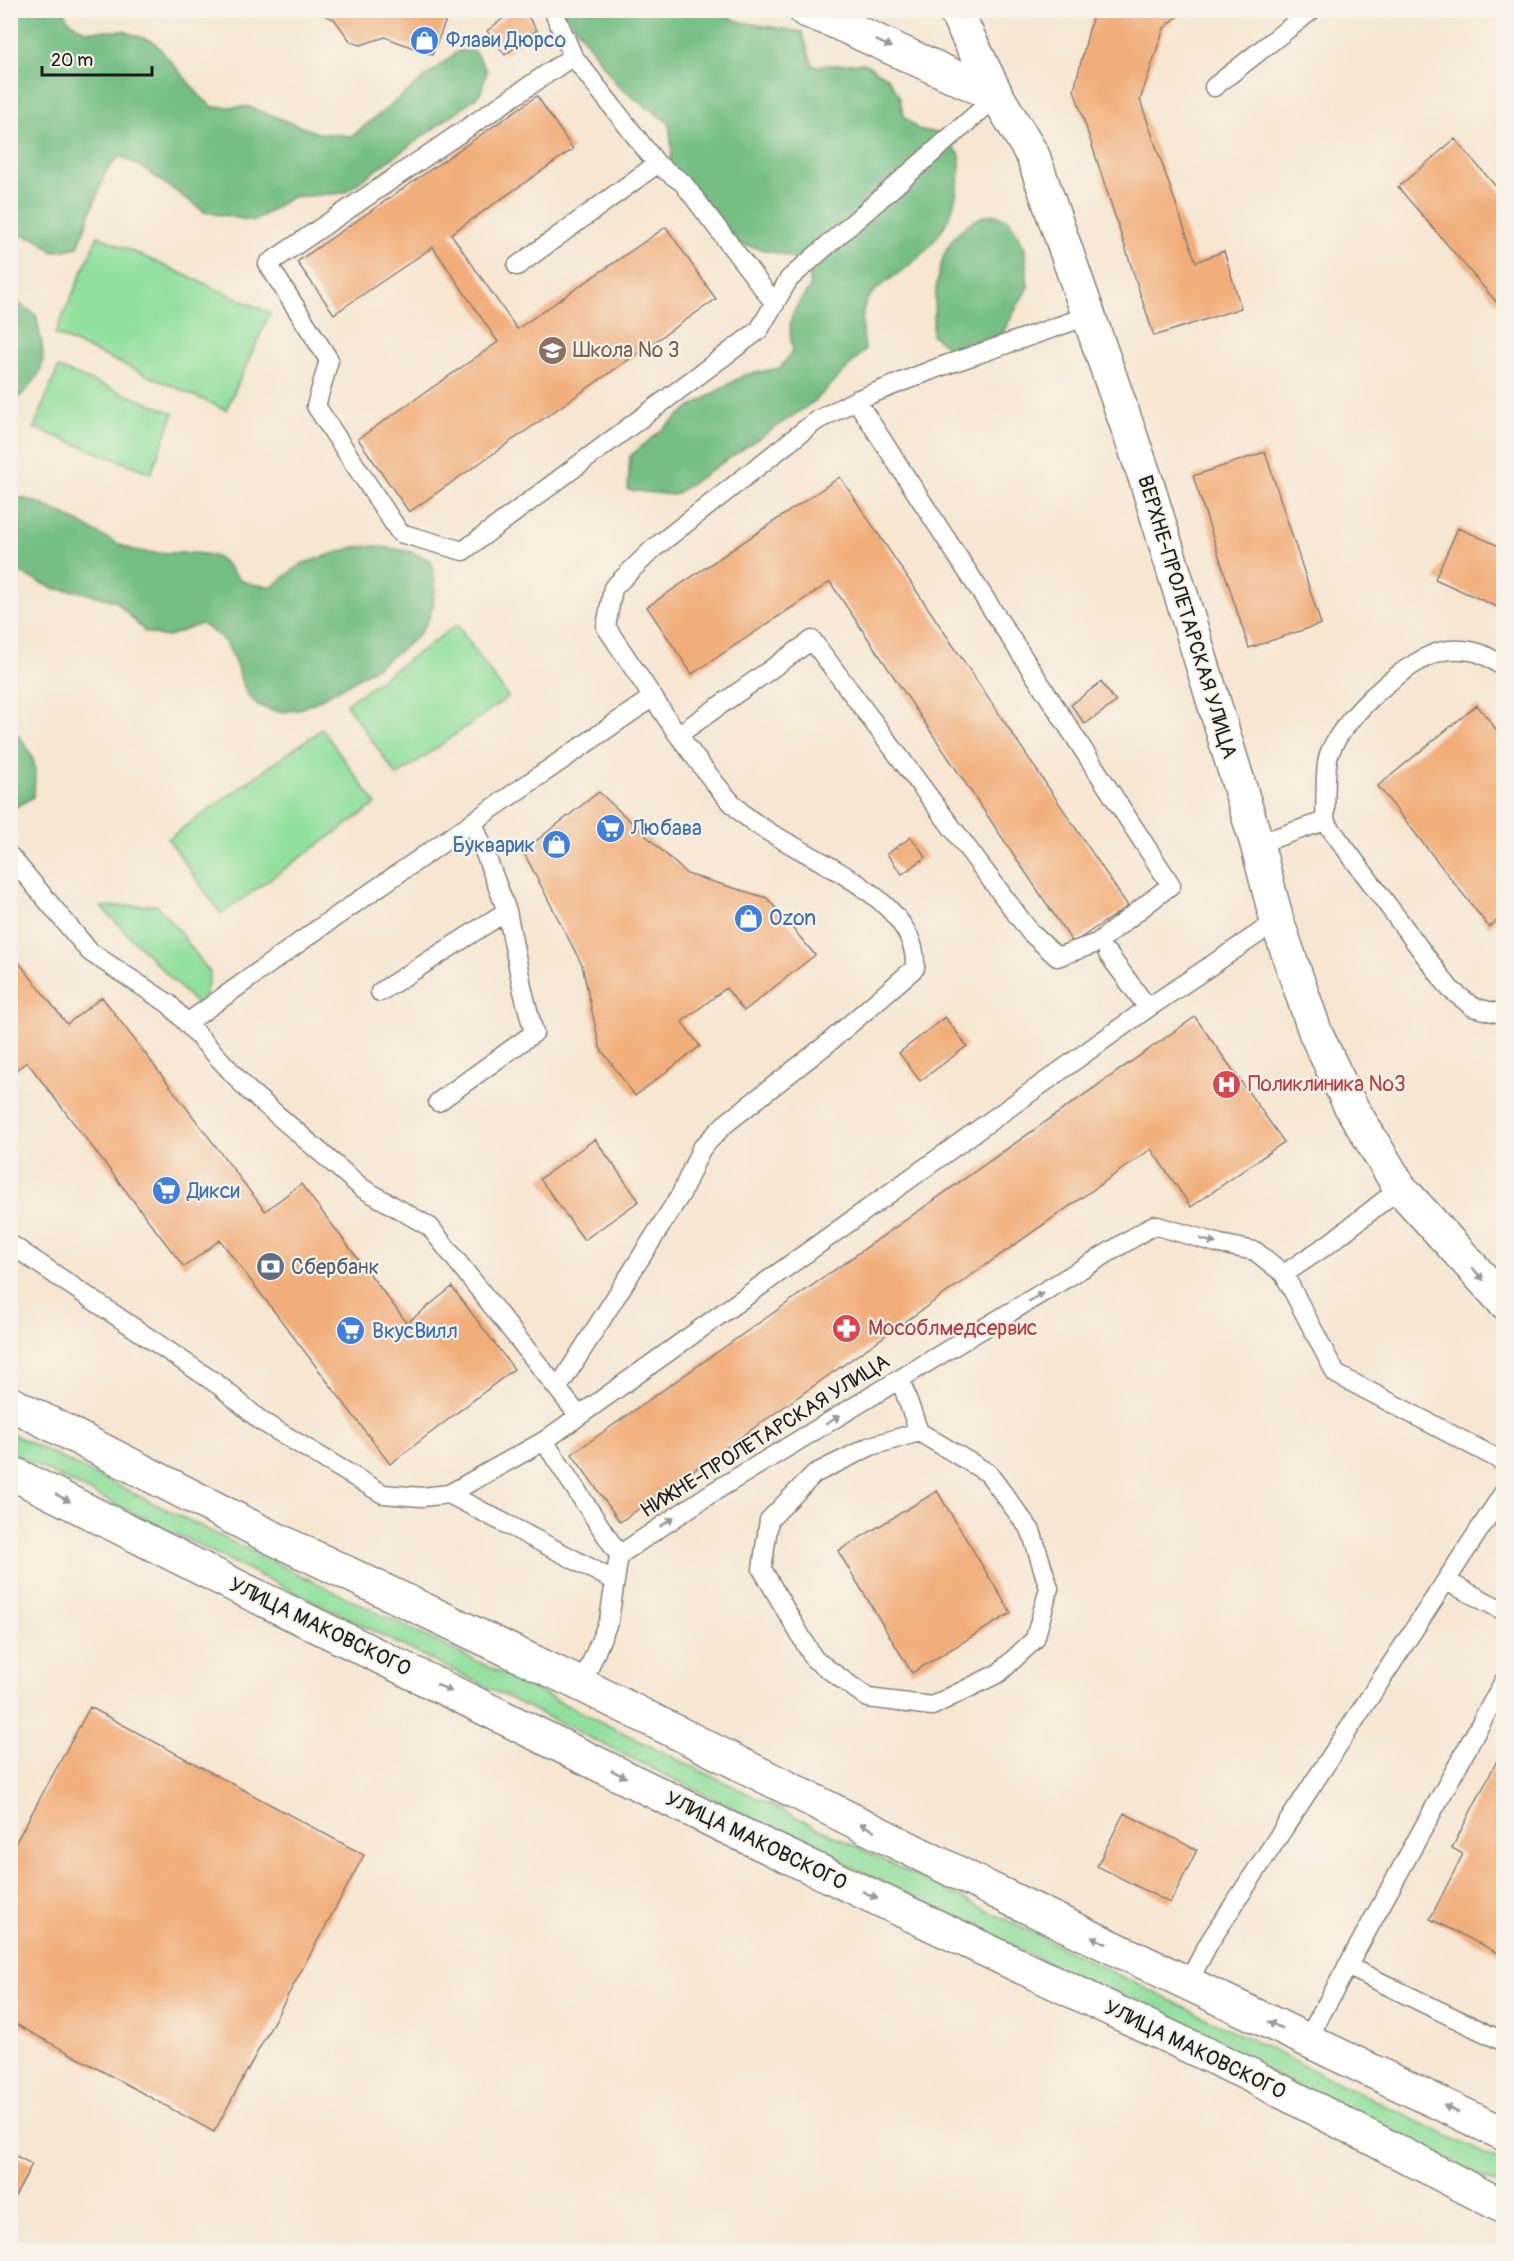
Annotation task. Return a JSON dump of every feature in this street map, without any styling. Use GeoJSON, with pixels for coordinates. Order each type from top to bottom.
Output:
{"type":"FeatureCollection","features":[{"type":"Feature","properties":{"kind":"main road"},"geometry":{"type":"LineString","coordinates":[[805,10],[997,96]]}},
{"type":"Feature","properties":{"kind":"main road","name":"ВЕРХНЕ-ПРОЛЕТАРСКАЯ УЛИЦА"},"geometry":{"type":"LineString","coordinates":[[956,10],[997,96],[1033,156],[1146,480],[1257,844],[1277,921],[1316,1035],[1350,1105],[1400,1188],[1503,1302]]}},
{"type":"Feature","properties":{"kind":"main road"},"geometry":{"type":"LineString","coordinates":[[10,1403],[267,1535],[582,1685],[984,1886],[1503,2134]]}},
{"type":"Feature","properties":{"kind":"main road","name":"УЛИЦА МАКОВСКОГО"},"geometry":{"type":"LineString","coordinates":[[10,1472],[713,1821],[1250,2075],[1503,2207]]}},
{"type":"Feature","properties":{"kind":"lane"},"geometry":{"type":"LineString","coordinates":[[553,10],[573,56],[657,164],[683,183],[775,304]]}},
{"type":"Feature","properties":{"kind":"lane"},"geometry":{"type":"LineString","coordinates":[[1214,87],[1312,10]]}},
{"type":"Feature","properties":{"kind":"lane"},"geometry":{"type":"LineString","coordinates":[[573,56],[268,264],[329,360],[316,406],[399,533],[463,551],[759,330],[789,279],[997,96]]}},
{"type":"Feature","properties":{"kind":"lane"},"geometry":{"type":"LineString","coordinates":[[517,266],[657,164]]}},
{"type":"Feature","properties":{"kind":"lane"},"geometry":{"type":"LineString","coordinates":[[558,1388],[681,1194],[701,1149],[724,1125],[827,1044],[915,968],[916,951],[899,922],[867,888],[743,813],[678,735],[606,627],[613,588],[653,549],[816,421],[856,400],[937,368],[1088,316]]}},
{"type":"Feature","properties":{"kind":"lane"},"geometry":{"type":"LineString","coordinates":[[678,735],[812,640],[1030,932],[1057,957],[1097,943],[1171,885],[856,400]]}},
{"type":"Feature","properties":{"kind":"lane"},"geometry":{"type":"LineString","coordinates":[[1503,668],[1486,653],[1449,650],[1424,657],[1366,701],[1329,752],[1325,821],[1450,989],[1473,1007],[1497,1013],[1503,1009]]}},
{"type":"Feature","properties":{"kind":"lane"},"geometry":{"type":"LineString","coordinates":[[187,1023],[653,697]]}},
{"type":"Feature","properties":{"kind":"lane"},"geometry":{"type":"LineString","coordinates":[[1257,844],[1325,821]]}},
{"type":"Feature","properties":{"kind":"lane"},"geometry":{"type":"LineString","coordinates":[[438,1102],[534,1033],[507,911],[473,822]]}},
{"type":"Feature","properties":{"kind":"lane"},"geometry":{"type":"LineString","coordinates":[[10,856],[90,952],[169,1004],[248,1089],[362,1188],[430,1227],[579,1416]]}},
{"type":"Feature","properties":{"kind":"lane"},"geometry":{"type":"LineString","coordinates":[[380,992],[507,911]]}},
{"type":"Feature","properties":{"kind":"lane"},"geometry":{"type":"LineString","coordinates":[[10,1245],[220,1386],[261,1420],[335,1467],[383,1494],[422,1497],[449,1494],[544,1441],[1148,1008],[1277,921]]}},
{"type":"Feature","properties":{"kind":"lane"},"geometry":{"type":"LineString","coordinates":[[1108,954],[1148,1008]]}},
{"type":"Feature","properties":{"kind":"lane"},"geometry":{"type":"LineString","coordinates":[[1400,1188],[1330,1243],[1284,1274],[1336,1374],[1503,1462]]}},
{"type":"Feature","properties":{"kind":"lane","name":"НИЖНЕ-ПРОЛЕТАРСКАЯ УЛИЦА"},"geometry":{"type":"LineString","coordinates":[[619,1555],[710,1494],[1154,1225],[1220,1244],[1255,1251],[1284,1274]]}},
{"type":"Feature","properties":{"kind":"lane"},"geometry":{"type":"LineString","coordinates":[[900,1379],[919,1432],[988,1473],[1031,1531],[1049,1588],[1035,1639],[999,1673],[932,1706],[868,1698],[814,1659],[762,1569],[769,1520],[814,1474],[871,1446],[919,1432]]}},
{"type":"Feature","properties":{"kind":"lane"},"geometry":{"type":"LineString","coordinates":[[544,1441],[619,1555],[609,1620],[582,1685]]}},
{"type":"Feature","properties":{"kind":"lane"},"geometry":{"type":"LineString","coordinates":[[1188,1983],[1210,1941],[1503,1492]]}},
{"type":"Feature","properties":{"kind":"lane"},"geometry":{"type":"LineString","coordinates":[[449,1494],[615,1581]]}},
{"type":"Feature","properties":{"kind":"lane"},"geometry":{"type":"LineString","coordinates":[[1446,1581],[1503,1611]]}},
{"type":"Feature","properties":{"kind":"lane"},"geometry":{"type":"LineString","coordinates":[[1307,2040],[1503,1681]]}},
{"type":"Feature","properties":{"kind":"lane"},"geometry":{"type":"LineString","coordinates":[[1347,1966],[1503,2042]]}},
{"type":"Feature","properties":{"kind":"green space"},"geometry":{"type":"Polygon","coordinates":[[[11,10],[65,11],[67,19],[85,31],[124,31],[154,42],[201,97],[213,107],[249,107],[318,133],[352,136],[458,51],[474,51],[487,71],[481,92],[473,100],[344,193],[292,197],[254,221],[205,212],[140,166],[120,156],[106,171],[78,247],[53,252],[37,239],[11,232],[11,10]]]}},
{"type":"Feature","properties":{"kind":"green space"},"geometry":{"type":"Polygon","coordinates":[[[560,11],[712,11],[741,22],[802,32],[813,66],[864,63],[888,78],[899,96],[904,116],[917,129],[942,134],[960,155],[954,204],[941,231],[921,255],[878,288],[866,302],[862,322],[865,350],[815,401],[674,495],[628,490],[630,456],[686,410],[744,375],[780,368],[793,351],[790,323],[798,303],[810,288],[809,267],[789,256],[741,244],[669,169],[672,151],[669,123],[619,87],[570,19],[560,11]]]}},
{"type":"Feature","properties":{"kind":"green space"},"geometry":{"type":"Polygon","coordinates":[[[992,214],[1009,220],[1025,248],[1028,287],[1002,334],[984,346],[949,348],[932,335],[935,297],[942,261],[949,245],[959,232],[973,221],[992,214]]]}},
{"type":"Feature","properties":{"kind":"green space"},"geometry":{"type":"Polygon","coordinates":[[[98,236],[270,313],[226,410],[55,334],[98,236]]]}},
{"type":"Feature","properties":{"kind":"green space"},"geometry":{"type":"Polygon","coordinates":[[[11,302],[18,303],[36,315],[43,357],[39,374],[11,406],[11,302]]]}},
{"type":"Feature","properties":{"kind":"green space"},"geometry":{"type":"Polygon","coordinates":[[[58,368],[174,413],[151,473],[34,428],[58,368]]]}},
{"type":"Feature","properties":{"kind":"green space"},"geometry":{"type":"Polygon","coordinates":[[[11,489],[15,497],[44,505],[123,546],[145,552],[214,556],[241,580],[256,585],[272,587],[301,564],[355,547],[375,546],[412,552],[431,561],[435,588],[433,606],[426,623],[412,640],[365,674],[302,708],[286,712],[270,710],[251,698],[229,649],[221,638],[201,624],[166,637],[145,632],[116,601],[77,591],[55,589],[11,569],[11,489]]]}},
{"type":"Feature","properties":{"kind":"green space"},"geometry":{"type":"Polygon","coordinates":[[[457,625],[508,697],[397,776],[346,704],[457,625]]]}},
{"type":"Feature","properties":{"kind":"green space"},"geometry":{"type":"Polygon","coordinates":[[[11,727],[29,751],[34,766],[35,785],[33,797],[11,810],[11,727]]]}},
{"type":"Feature","properties":{"kind":"green space"},"geometry":{"type":"Polygon","coordinates":[[[322,729],[376,804],[221,914],[168,839],[322,729]]]}},
{"type":"Feature","properties":{"kind":"green space"},"geometry":{"type":"Polygon","coordinates":[[[156,905],[176,927],[210,973],[202,1010],[101,907],[156,905]]]}},
{"type":"Feature","properties":{"kind":"green space"},"geometry":{"type":"Polygon","coordinates":[[[10,1433],[1503,2163],[1503,2187],[11,1453],[10,1433]]]}},
{"type":"Feature","properties":{"kind":"building"},"geometry":{"type":"Polygon","coordinates":[[[312,10],[450,10],[432,55],[385,37],[361,45],[351,42],[334,19],[312,10]]]}},
{"type":"Feature","properties":{"kind":"building"},"geometry":{"type":"Polygon","coordinates":[[[514,10],[523,10],[537,30],[505,55],[487,31],[514,10]]]}},
{"type":"Feature","properties":{"kind":"building"},"geometry":{"type":"Polygon","coordinates":[[[1094,10],[1185,10],[1164,28],[1140,100],[1196,262],[1224,251],[1241,308],[1154,336],[1074,90],[1094,10]]]}},
{"type":"Feature","properties":{"kind":"building"},"geometry":{"type":"Polygon","coordinates":[[[537,96],[573,149],[451,234],[517,329],[666,227],[716,299],[409,512],[358,439],[498,342],[433,247],[334,314],[297,262],[537,96]]]}},
{"type":"Feature","properties":{"kind":"building"},"geometry":{"type":"Polygon","coordinates":[[[1455,139],[1504,196],[1504,311],[1398,187],[1455,139]]]}},
{"type":"Feature","properties":{"kind":"building"},"geometry":{"type":"Polygon","coordinates":[[[1265,452],[1321,624],[1249,648],[1193,476],[1265,452]]]}},
{"type":"Feature","properties":{"kind":"building"},"geometry":{"type":"Polygon","coordinates":[[[840,477],[1128,906],[1073,943],[830,582],[692,674],[647,607],[840,477]]]}},
{"type":"Feature","properties":{"kind":"building"},"geometry":{"type":"Polygon","coordinates":[[[1458,528],[1504,548],[1504,610],[1435,579],[1458,528]]]}},
{"type":"Feature","properties":{"kind":"building"},"geometry":{"type":"Polygon","coordinates":[[[1101,682],[1116,702],[1085,724],[1071,705],[1101,682]]]}},
{"type":"Feature","properties":{"kind":"building"},"geometry":{"type":"Polygon","coordinates":[[[1477,705],[1504,739],[1504,915],[1489,927],[1378,786],[1477,705]]]}},
{"type":"Feature","properties":{"kind":"building"},"geometry":{"type":"Polygon","coordinates":[[[599,792],[687,874],[767,898],[815,955],[744,1011],[726,988],[682,1022],[700,1046],[635,1096],[600,1048],[582,965],[523,851],[599,792]]]}},
{"type":"Feature","properties":{"kind":"building"},"geometry":{"type":"Polygon","coordinates":[[[911,837],[926,857],[902,874],[887,854],[911,837]]]}},
{"type":"Feature","properties":{"kind":"building"},"geometry":{"type":"Polygon","coordinates":[[[10,951],[67,1024],[102,997],[265,1211],[301,1184],[407,1323],[452,1287],[514,1369],[390,1464],[220,1240],[184,1267],[27,1062],[10,1074],[10,951]]]}},
{"type":"Feature","properties":{"kind":"building"},"geometry":{"type":"Polygon","coordinates":[[[945,1017],[967,1046],[920,1081],[899,1053],[945,1017]]]}},
{"type":"Feature","properties":{"kind":"building"},"geometry":{"type":"Polygon","coordinates":[[[1195,1017],[1284,1142],[1191,1207],[1151,1149],[620,1522],[572,1454],[1195,1017]]]}},
{"type":"Feature","properties":{"kind":"building"},"geometry":{"type":"Polygon","coordinates":[[[595,1139],[639,1201],[584,1240],[540,1179],[595,1139]]]}},
{"type":"Feature","properties":{"kind":"building"},"geometry":{"type":"Polygon","coordinates":[[[937,1491],[1011,1613],[912,1673],[838,1551],[937,1491]]]}},
{"type":"Feature","properties":{"kind":"building"},"geometry":{"type":"Polygon","coordinates":[[[90,1707],[364,1855],[214,2132],[10,2021],[10,1853],[90,1707]]]}},
{"type":"Feature","properties":{"kind":"building"},"geometry":{"type":"Polygon","coordinates":[[[1504,1747],[1504,1956],[1430,1919],[1463,1854],[1452,1848],[1504,1747]]]}},
{"type":"Feature","properties":{"kind":"building"},"geometry":{"type":"Polygon","coordinates":[[[1124,1813],[1197,1850],[1170,1903],[1097,1866],[1124,1813]]]}},
{"type":"Feature","properties":{"kind":"building"},"geometry":{"type":"Polygon","coordinates":[[[10,2153],[32,2164],[10,2206],[10,2153]]]}},
{"type":"Feature","properties":{"kind":"place","name":"Флави Дюрсо"},"geometry":{"type":"Point","coordinates":[425,40]}},
{"type":"Feature","properties":{"kind":"place","name":"Школа № 3"},"geometry":{"type":"Point","coordinates":[552,350]}},
{"type":"Feature","properties":{"kind":"place","name":"Любава"},"geometry":{"type":"Point","coordinates":[610,828]}},
{"type":"Feature","properties":{"kind":"place","name":"Букварик"},"geometry":{"type":"Point","coordinates":[556,845]}},
{"type":"Feature","properties":{"kind":"place","name":"Ozon"},"geometry":{"type":"Point","coordinates":[748,918]}},
{"type":"Feature","properties":{"kind":"place","name":"Поликлиника №3"},"geometry":{"type":"Point","coordinates":[1227,1084]}},
{"type":"Feature","properties":{"kind":"place","name":"Дикси"},"geometry":{"type":"Point","coordinates":[166,1191]}},
{"type":"Feature","properties":{"kind":"place","name":"Сбербанк"},"geometry":{"type":"Point","coordinates":[270,1267]}},
{"type":"Feature","properties":{"kind":"place","name":"Мособлмедсервис"},"geometry":{"type":"Point","coordinates":[847,1328]}},
{"type":"Feature","properties":{"kind":"place","name":"ВкусВилл"},"geometry":{"type":"Point","coordinates":[351,1331]}}]}
